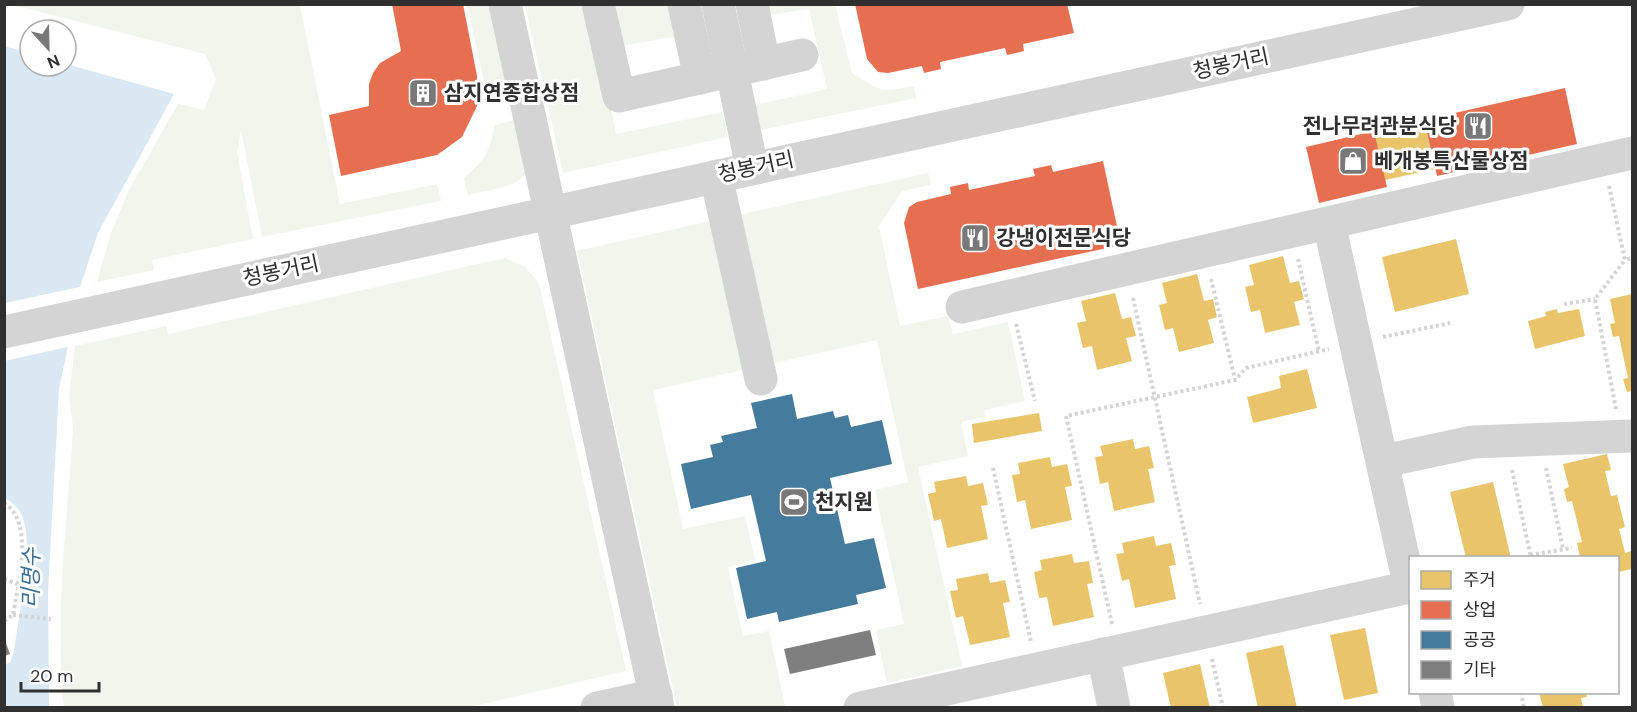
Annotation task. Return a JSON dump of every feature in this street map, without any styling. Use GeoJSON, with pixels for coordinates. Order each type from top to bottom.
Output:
{"type":"FeatureCollection","features":[{"type":"Feature","properties":{"kind":"street"},"geometry":{"type":"LineString","coordinates":[[505,4],[657,701],[597,708]]}},
{"type":"Feature","properties":{"kind":"street"},"geometry":{"type":"LineString","coordinates":[[598,4],[619,96],[802,55]]}},
{"type":"Feature","properties":{"kind":"street"},"geometry":{"type":"LineString","coordinates":[[684,4],[700,78]]}},
{"type":"Feature","properties":{"kind":"street"},"geometry":{"type":"LineString","coordinates":[[718,4],[753,168]]}},
{"type":"Feature","properties":{"kind":"street"},"geometry":{"type":"LineString","coordinates":[[752,4],[764,64]]}},
{"type":"Feature","properties":{"kind":"street","name":"청봉거리"},"geometry":{"type":"LineString","coordinates":[[4,332],[1508,4]]}},
{"type":"Feature","properties":{"kind":"street"},"geometry":{"type":"LineString","coordinates":[[962,308],[1618,156]]}},
{"type":"Feature","properties":{"kind":"street"},"geometry":{"type":"LineString","coordinates":[[716,176],[761,379]]}},
{"type":"Feature","properties":{"kind":"street"},"geometry":{"type":"LineString","coordinates":[[1329,223],[1384,461],[1409,583]]}},
{"type":"Feature","properties":{"kind":"street"},"geometry":{"type":"LineString","coordinates":[[1384,461],[1473,442],[1505,438],[1627,436]]}},
{"type":"Feature","properties":{"kind":"street"},"geometry":{"type":"LineString","coordinates":[[860,708],[1409,588]]}},
{"type":"Feature","properties":{"kind":"street"},"geometry":{"type":"LineString","coordinates":[[1110,653],[1114,708]]}},
{"type":"Feature","properties":{"kind":"path"},"geometry":{"type":"LineString","coordinates":[[1618,156],[1625,260]]}},
{"type":"Feature","properties":{"kind":"path"},"geometry":{"type":"LineString","coordinates":[[1564,304],[1595,299],[1625,260],[1632,258]]}},
{"type":"Feature","properties":{"kind":"path"},"geometry":{"type":"LineString","coordinates":[[1298,259],[1319,352]]}},
{"type":"Feature","properties":{"kind":"path"},"geometry":{"type":"LineString","coordinates":[[1211,279],[1235,380]]}},
{"type":"Feature","properties":{"kind":"path"},"geometry":{"type":"LineString","coordinates":[[1132,296],[1223,708]]}},
{"type":"Feature","properties":{"kind":"path"},"geometry":{"type":"LineString","coordinates":[[1010,297],[1035,401]]}},
{"type":"Feature","properties":{"kind":"path"},"geometry":{"type":"LineString","coordinates":[[1595,299],[1627,436]]}},
{"type":"Feature","properties":{"kind":"path"},"geometry":{"type":"LineString","coordinates":[[1110,653],[1066,417],[1235,380],[1246,368],[1450,323]]}},
{"type":"Feature","properties":{"kind":"path"},"geometry":{"type":"LineString","coordinates":[[1505,438],[1530,556],[1572,548]]}},
{"type":"Feature","properties":{"kind":"path"},"geometry":{"type":"LineString","coordinates":[[1540,438],[1563,549]]}},
{"type":"Feature","properties":{"kind":"path"},"geometry":{"type":"LineString","coordinates":[[993,468],[1037,669]]}},
{"type":"Feature","properties":{"kind":"path"},"geometry":{"type":"LineString","coordinates":[[4,503],[20,519],[22,550],[13,615]]}},
{"type":"Feature","properties":{"kind":"path"},"geometry":{"type":"LineString","coordinates":[[4,579],[18,584]]}},
{"type":"Feature","properties":{"kind":"path"},"geometry":{"type":"LineString","coordinates":[[4,621],[13,615],[51,620]]}},
{"type":"Feature","properties":{"kind":"shaded area"},"geometry":{"type":"Polygon","coordinates":[[[757,4],[835,5],[852,73],[881,89],[914,86],[916,98],[761,130],[755,105],[827,89],[809,9],[763,16],[757,4]]]}},
{"type":"Feature","properties":{"kind":"shaded area"},"geometry":{"type":"Polygon","coordinates":[[[13,5],[300,5],[340,204],[437,184],[441,201],[262,237],[241,130],[237,152],[253,239],[152,260],[154,270],[97,282],[111,233],[129,190],[178,104],[204,110],[216,79],[205,54],[78,22],[78,18],[64,18],[13,5]]]}},
{"type":"Feature","properties":{"kind":"shaded area"},"geometry":{"type":"Polygon","coordinates":[[[467,5],[490,5],[510,90],[487,95],[467,5]]]}},
{"type":"Feature","properties":{"kind":"shaded area"},"geometry":{"type":"Polygon","coordinates":[[[525,5],[589,5],[616,134],[722,112],[728,137],[563,173],[525,5]]]}},
{"type":"Feature","properties":{"kind":"shaded area"},"geometry":{"type":"Polygon","coordinates":[[[610,5],[677,5],[677,36],[621,46],[610,5]]]}},
{"type":"Feature","properties":{"kind":"shaded area"},"geometry":{"type":"Polygon","coordinates":[[[516,120],[525,174],[507,186],[468,195],[464,178],[489,149],[494,125],[516,120]]]}},
{"type":"Feature","properties":{"kind":"shaded area"},"geometry":{"type":"Polygon","coordinates":[[[928,173],[931,185],[902,191],[879,226],[900,326],[948,316],[953,334],[1008,322],[1025,401],[984,410],[985,417],[961,422],[968,456],[918,467],[962,666],[887,683],[876,630],[904,624],[875,490],[908,482],[877,340],[770,364],[738,215],[928,173]]]}},
{"type":"Feature","properties":{"kind":"shaded area"},"geometry":{"type":"Polygon","coordinates":[[[710,221],[743,370],[653,390],[683,529],[745,516],[755,560],[728,567],[743,636],[769,631],[785,706],[779,708],[677,707],[577,251],[710,221]]]}},
{"type":"Feature","properties":{"kind":"shaded area"},"geometry":{"type":"Polygon","coordinates":[[[505,258],[525,267],[539,283],[626,671],[470,707],[64,707],[61,674],[61,604],[73,427],[69,397],[75,346],[166,326],[168,334],[505,258]]]}},
{"type":"Feature","properties":{"kind":"water","name":"리명수"},"geometry":{"type":"Polygon","coordinates":[[[4,46],[18,50],[18,78],[78,78],[78,67],[174,94],[98,233],[81,284],[59,389],[48,592],[49,707],[5,707],[5,665],[10,662],[14,652],[27,547],[22,515],[4,497],[4,46]]]}},
{"type":"Feature","properties":{"kind":"pier"},"geometry":{"type":"Polygon","coordinates":[[[84,286],[72,346],[4,361],[5,303],[84,286]]]}},
{"type":"Feature","properties":{"kind":"building: 주거"},"geometry":{"type":"Polygon","coordinates":[[[1424,120],[1435,169],[1385,180],[1374,131],[1424,120]]]}},
{"type":"Feature","properties":{"kind":"building: 주거"},"geometry":{"type":"Polygon","coordinates":[[[1456,239],[1469,294],[1395,312],[1382,257],[1456,239]]]}},
{"type":"Feature","properties":{"kind":"building: 주거"},"geometry":{"type":"Polygon","coordinates":[[[1283,256],[1290,283],[1299,281],[1304,299],[1294,302],[1300,325],[1265,333],[1260,310],[1251,312],[1245,287],[1254,285],[1249,265],[1283,256]]]}},
{"type":"Feature","properties":{"kind":"building: 주거"},"geometry":{"type":"Polygon","coordinates":[[[1197,274],[1204,301],[1213,299],[1217,317],[1208,320],[1214,343],[1179,352],[1173,328],[1165,330],[1159,305],[1167,303],[1162,283],[1197,274]]]}},
{"type":"Feature","properties":{"kind":"building: 주거"},"geometry":{"type":"Polygon","coordinates":[[[1115,293],[1122,319],[1131,317],[1136,336],[1126,338],[1132,361],[1097,370],[1092,346],[1083,348],[1077,323],[1086,321],[1081,301],[1115,293]]]}},
{"type":"Feature","properties":{"kind":"building: 주거"},"geometry":{"type":"Polygon","coordinates":[[[1632,294],[1632,391],[1627,392],[1623,379],[1628,378],[1619,336],[1613,337],[1610,324],[1615,323],[1610,299],[1632,294]]]}},
{"type":"Feature","properties":{"kind":"building: 주거"},"geometry":{"type":"Polygon","coordinates":[[[1557,309],[1558,313],[1579,309],[1585,336],[1535,349],[1528,321],[1546,316],[1545,312],[1557,309]]]}},
{"type":"Feature","properties":{"kind":"building: 주거"},"geometry":{"type":"Polygon","coordinates":[[[1307,369],[1317,408],[1253,423],[1247,397],[1281,388],[1279,376],[1307,369]]]}},
{"type":"Feature","properties":{"kind":"building: 주거"},"geometry":{"type":"Polygon","coordinates":[[[1039,413],[1042,431],[974,443],[972,424],[1039,413]]]}},
{"type":"Feature","properties":{"kind":"building: 주거"},"geometry":{"type":"Polygon","coordinates":[[[1133,439],[1135,449],[1149,446],[1154,468],[1148,469],[1155,502],[1114,511],[1108,482],[1100,484],[1095,457],[1103,456],[1100,446],[1133,439]]]}},
{"type":"Feature","properties":{"kind":"building: 주거"},"geometry":{"type":"Polygon","coordinates":[[[1607,454],[1611,470],[1605,471],[1611,496],[1617,495],[1625,527],[1619,529],[1625,553],[1631,551],[1632,569],[1619,572],[1619,556],[1580,556],[1577,543],[1582,542],[1572,501],[1567,502],[1564,489],[1569,487],[1563,464],[1607,454]]]}},
{"type":"Feature","properties":{"kind":"building: 주거"},"geometry":{"type":"Polygon","coordinates":[[[1050,457],[1052,467],[1067,464],[1072,486],[1065,487],[1072,520],[1031,529],[1025,500],[1017,502],[1012,475],[1020,474],[1018,463],[1050,457]]]}},
{"type":"Feature","properties":{"kind":"building: 주거"},"geometry":{"type":"Polygon","coordinates":[[[966,476],[968,486],[983,483],[988,505],[981,506],[988,539],[947,548],[941,519],[934,521],[928,494],[936,492],[934,482],[966,476]]]}},
{"type":"Feature","properties":{"kind":"building: 주거"},"geometry":{"type":"Polygon","coordinates":[[[1493,482],[1511,556],[1466,556],[1450,492],[1493,482]]]}},
{"type":"Feature","properties":{"kind":"building: 주거"},"geometry":{"type":"Polygon","coordinates":[[[1154,536],[1156,546],[1171,543],[1176,565],[1169,566],[1176,599],[1135,608],[1129,579],[1122,581],[1116,554],[1124,553],[1122,543],[1154,536]]]}},
{"type":"Feature","properties":{"kind":"building: 주거"},"geometry":{"type":"Polygon","coordinates":[[[1072,554],[1074,563],[1089,561],[1093,583],[1087,584],[1094,617],[1053,626],[1047,597],[1039,598],[1034,572],[1042,570],[1040,560],[1072,554]]]}},
{"type":"Feature","properties":{"kind":"building: 주거"},"geometry":{"type":"Polygon","coordinates":[[[988,573],[990,583],[1005,580],[1010,602],[1003,603],[1010,637],[970,645],[963,616],[956,618],[950,591],[958,590],[956,579],[988,573]]]}},
{"type":"Feature","properties":{"kind":"building: 주거"},"geometry":{"type":"Polygon","coordinates":[[[1365,628],[1378,693],[1344,700],[1330,635],[1365,628]]]}},
{"type":"Feature","properties":{"kind":"building: 주거"},"geometry":{"type":"Polygon","coordinates":[[[1283,645],[1297,708],[1258,708],[1246,653],[1283,645]]]}},
{"type":"Feature","properties":{"kind":"building: 주거"},"geometry":{"type":"Polygon","coordinates":[[[1200,664],[1210,708],[1171,708],[1163,673],[1200,664]]]}},
{"type":"Feature","properties":{"kind":"building: 주거"},"geometry":{"type":"Polygon","coordinates":[[[1540,694],[1586,694],[1587,697],[1581,698],[1583,708],[1543,708],[1540,694]]]}},
{"type":"Feature","properties":{"kind":"building: 상업","name":"삼지연종합상점"},"geometry":{"type":"Polygon","coordinates":[[[392,4],[463,4],[477,76],[477,106],[462,137],[437,155],[341,176],[329,115],[369,106],[369,84],[373,73],[380,63],[401,51],[392,4]]]}},
{"type":"Feature","properties":{"kind":"building: 상업"},"geometry":{"type":"Polygon","coordinates":[[[855,4],[1067,4],[1074,33],[1023,44],[1024,51],[1007,55],[1005,48],[940,62],[941,69],[924,73],[922,66],[888,73],[878,72],[867,59],[855,4]]]}},
{"type":"Feature","properties":{"kind":"building: 상업"},"geometry":{"type":"Polygon","coordinates":[[[1565,88],[1577,144],[1437,176],[1424,120],[1565,88]]]}},
{"type":"Feature","properties":{"kind":"building: 상업"},"geometry":{"type":"Polygon","coordinates":[[[1374,131],[1387,187],[1319,203],[1306,147],[1374,131]]]}},
{"type":"Feature","properties":{"kind":"building: 상업"},"geometry":{"type":"Polygon","coordinates":[[[1103,161],[1121,245],[918,289],[904,223],[909,207],[917,202],[951,194],[950,187],[968,183],[969,190],[1035,176],[1033,169],[1051,165],[1053,172],[1103,161]]]}},
{"type":"Feature","properties":{"kind":"building: 공공","name":"천지원"},"geometry":{"type":"Polygon","coordinates":[[[792,394],[797,419],[833,411],[835,418],[848,415],[851,427],[882,420],[892,464],[830,478],[845,544],[874,538],[886,588],[856,595],[858,604],[779,622],[777,612],[747,619],[736,568],[766,561],[751,495],[691,509],[681,464],[713,457],[710,445],[723,442],[721,436],[757,428],[751,403],[792,394]]]}},
{"type":"Feature","properties":{"kind":"building: 기타"},"geometry":{"type":"Polygon","coordinates":[[[870,630],[876,655],[790,674],[784,649],[870,630]]]}},
{"type":"Feature","properties":{"kind":"building: 기타"},"geometry":{"type":"Polygon","coordinates":[[[4,638],[10,654],[4,656],[4,638]]]}},
{"type":"Feature","properties":{"kind":"place","name":"삼지연종합상점"},"geometry":{"type":"Point","coordinates":[423,93]}},
{"type":"Feature","properties":{"kind":"place","name":"전나무려관분식당"},"geometry":{"type":"Point","coordinates":[1478,126]}},
{"type":"Feature","properties":{"kind":"place","name":"베개봉특산물상점"},"geometry":{"type":"Point","coordinates":[1353,161]}},
{"type":"Feature","properties":{"kind":"place","name":"강냉이전문식당"},"geometry":{"type":"Point","coordinates":[975,238]}},
{"type":"Feature","properties":{"kind":"place","name":"천지원"},"geometry":{"type":"Point","coordinates":[794,502]}}]}
